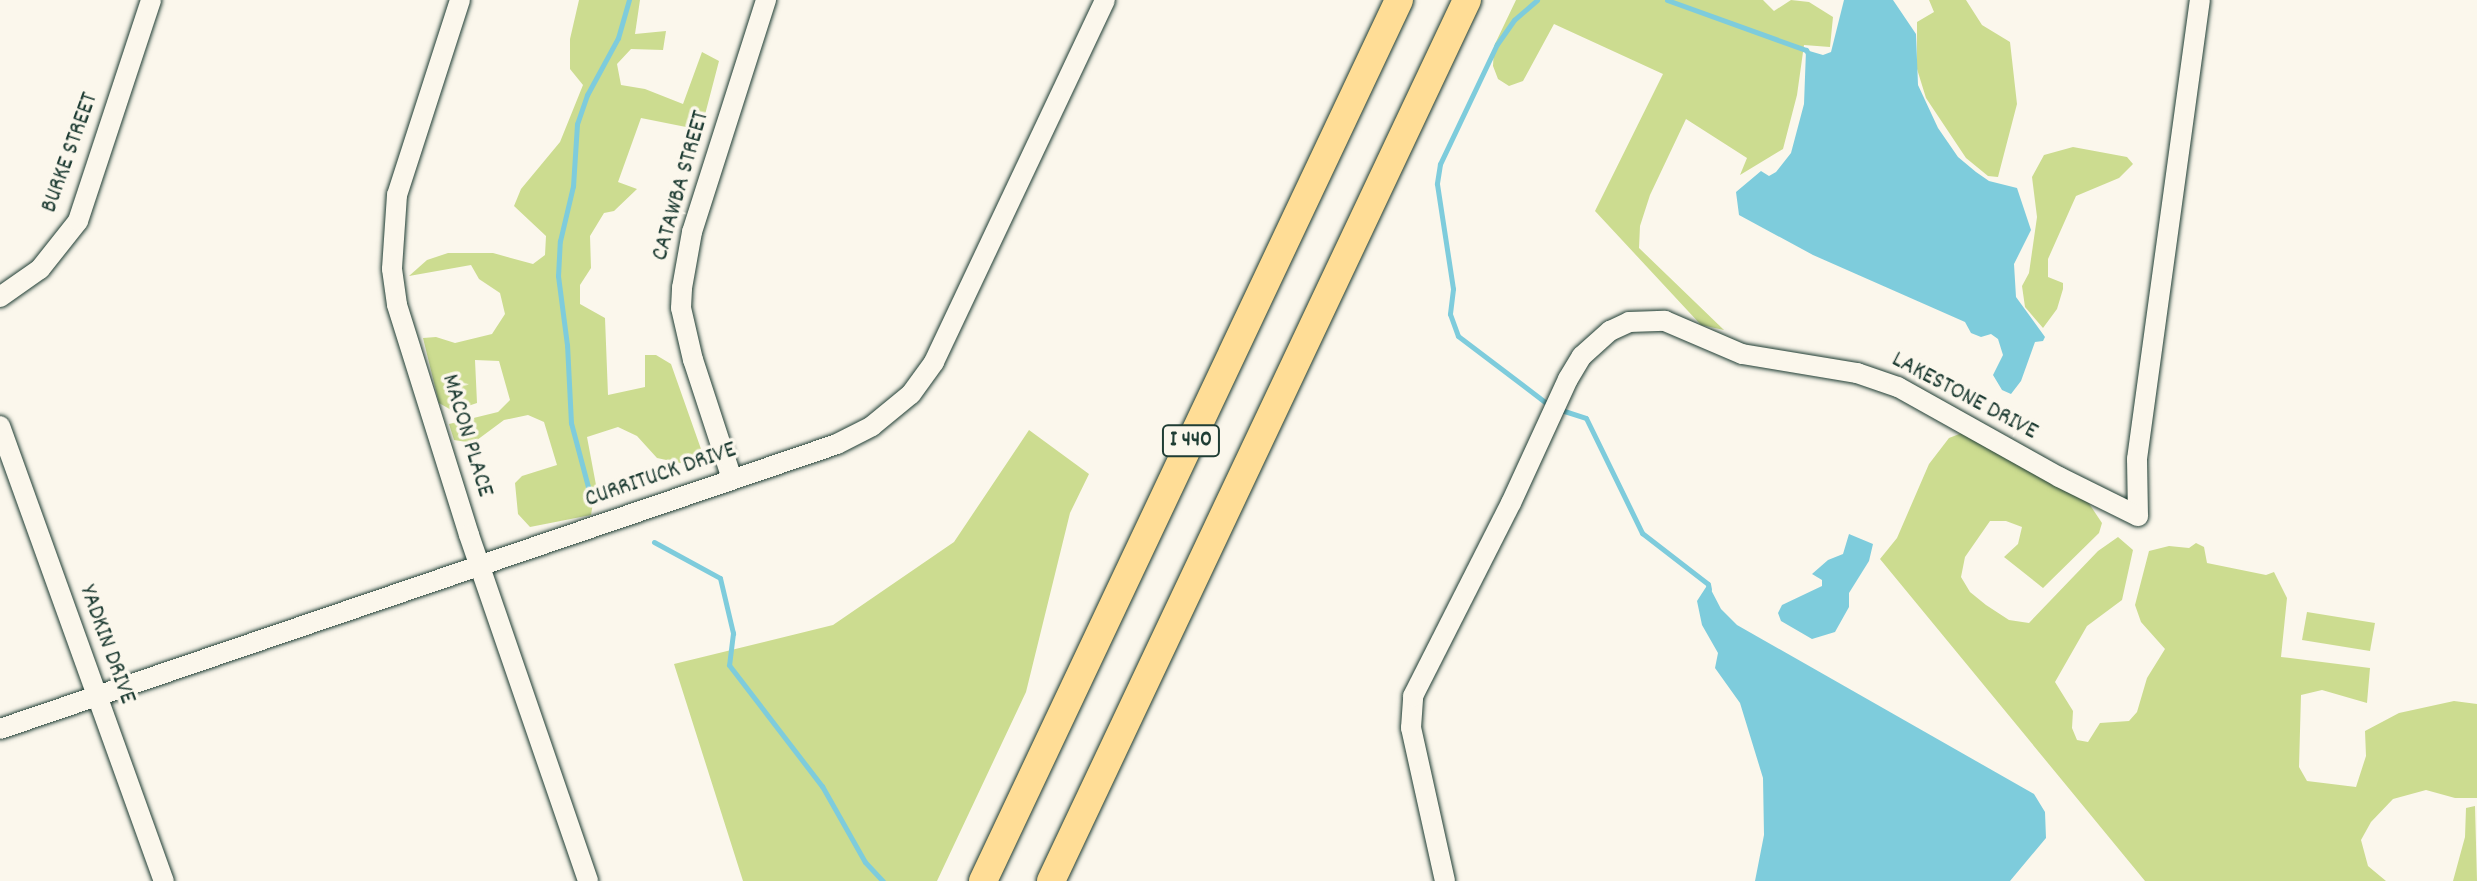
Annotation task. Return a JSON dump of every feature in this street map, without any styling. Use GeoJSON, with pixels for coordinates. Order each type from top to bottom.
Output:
{"type":"FeatureCollection","features":[{"type":"Feature","properties":{"kind":"highway","name":"I 440"},"geometry":{"type":"LineString","coordinates":[[983,881],[1399,0]]}},
{"type":"Feature","properties":{"kind":"highway","name":"I 440"},"geometry":{"type":"LineString","coordinates":[[1051,881],[1467,0]]}},
{"type":"Feature","properties":{"kind":"street","name":"BURKE STREET"},"geometry":{"type":"LineString","coordinates":[[0,297],[40,269],[78,221],[151,0]]}},
{"type":"Feature","properties":{"kind":"street","name":"MACON PLACE"},"geometry":{"type":"LineString","coordinates":[[460,0],[397,195],[392,269],[397,305],[480,566],[588,881]]}},
{"type":"Feature","properties":{"kind":"street","name":"CATAWBA STREET"},"geometry":{"type":"LineString","coordinates":[[732,479],[693,360],[681,308],[682,288],[692,232],[766,0]]}},
{"type":"Feature","properties":{"kind":"street","name":"CURRITUCK DRIVE"},"geometry":{"type":"LineString","coordinates":[[0,729],[852,437],[893,411],[922,380],[946,339],[1105,0]]}},
{"type":"Feature","properties":{"kind":"street","name":"LAKESTONE DRIVE"},"geometry":{"type":"LineString","coordinates":[[1445,881],[1411,728],[1413,696],[1472,582],[1568,379],[1582,356],[1610,331],[1629,322],[1665,321],[1742,354],[1857,373],[1898,387],[2059,477],[2138,516],[2137,459],[2200,0]]}},
{"type":"Feature","properties":{"kind":"street","name":"YADKIN DRIVE"},"geometry":{"type":"LineString","coordinates":[[0,426],[164,881]]}},
{"type":"Feature","properties":{"kind":"green space"},"geometry":{"type":"Polygon","coordinates":[[[579,0],[640,0],[635,34],[666,31],[663,50],[631,49],[617,64],[621,85],[645,89],[683,104],[702,52],[719,61],[701,130],[641,118],[618,182],[637,189],[614,211],[604,213],[590,236],[591,268],[580,285],[580,304],[605,318],[608,395],[645,387],[645,355],[656,355],[671,364],[701,449],[685,464],[657,458],[637,436],[618,427],[587,437],[596,485],[591,515],[530,527],[518,514],[515,483],[522,476],[557,465],[544,422],[528,415],[504,420],[473,443],[454,440],[449,424],[498,412],[510,400],[499,361],[475,360],[477,403],[453,411],[439,403],[423,338],[436,337],[455,343],[492,334],[505,314],[500,293],[479,279],[471,265],[409,276],[427,260],[448,253],[493,253],[533,264],[545,255],[546,236],[514,206],[521,189],[560,142],[583,85],[570,69],[570,39],[579,0]]]}},
{"type":"Feature","properties":{"kind":"green space"},"geometry":{"type":"Polygon","coordinates":[[[1516,0],[1763,0],[1774,11],[1791,0],[1809,2],[1833,17],[1830,47],[1804,45],[1797,95],[1783,149],[1740,175],[1747,158],[1686,119],[1650,195],[1640,226],[1639,248],[1724,330],[1701,325],[1595,211],[1663,74],[1554,24],[1523,81],[1509,86],[1498,79],[1493,66],[1494,46],[1516,0]]]}},
{"type":"Feature","properties":{"kind":"green space"},"geometry":{"type":"Polygon","coordinates":[[[1929,0],[1966,0],[1982,25],[2010,42],[2017,104],[1998,177],[1988,176],[1966,158],[1926,98],[1917,69],[1917,22],[1934,12],[1929,0]]]}},
{"type":"Feature","properties":{"kind":"green space"},"geometry":{"type":"Polygon","coordinates":[[[2073,147],[2127,157],[2133,164],[2119,178],[2076,196],[2048,259],[2048,277],[2063,283],[2063,289],[2057,309],[2043,328],[2025,307],[2022,286],[2029,273],[2037,217],[2032,177],[2044,155],[2073,147]]]}},
{"type":"Feature","properties":{"kind":"green space"},"geometry":{"type":"Polygon","coordinates":[[[1029,430],[1089,474],[1070,513],[1026,692],[937,881],[743,881],[674,664],[833,625],[954,542],[1029,430]]]}},
{"type":"Feature","properties":{"kind":"green space"},"geometry":{"type":"Polygon","coordinates":[[[1967,431],[2086,499],[2102,523],[2099,533],[2043,588],[2004,557],[2018,544],[2022,527],[2006,521],[1990,521],[1965,557],[1961,577],[1970,592],[1986,605],[2009,620],[2029,623],[2098,551],[2118,537],[2133,550],[2122,600],[2087,626],[2055,682],[2073,711],[2072,728],[2077,740],[2088,742],[2100,723],[2129,721],[2137,712],[2147,678],[2165,649],[2141,622],[2135,605],[2149,551],[2169,546],[2189,548],[2196,543],[2204,547],[2207,563],[2266,575],[2274,572],[2287,598],[2281,657],[2370,668],[2367,703],[2322,690],[2301,695],[2299,767],[2307,781],[2356,787],[2366,756],[2365,731],[2399,713],[2454,701],[2477,704],[2477,798],[2455,798],[2426,790],[2393,799],[2371,822],[2361,840],[2368,866],[2386,881],[2145,881],[1880,559],[1897,538],[1929,464],[1949,438],[1967,431]]]}},
{"type":"Feature","properties":{"kind":"green space"},"geometry":{"type":"Polygon","coordinates":[[[2307,612],[2375,623],[2370,651],[2302,640],[2307,612]]]}},
{"type":"Feature","properties":{"kind":"green space"},"geometry":{"type":"Polygon","coordinates":[[[2475,806],[2477,881],[2453,881],[2465,837],[2466,808],[2475,806]]]}},
{"type":"Feature","properties":{"kind":"water"},"geometry":{"type":"Polygon","coordinates":[[[1844,0],[1893,0],[1916,34],[1918,85],[1938,128],[1958,157],[1976,172],[1989,181],[2017,188],[2031,230],[2014,264],[2016,297],[2045,337],[2043,341],[2035,342],[2021,381],[2011,394],[2002,390],[1993,375],[2003,355],[1998,339],[1991,334],[1981,337],[1971,333],[1965,322],[1813,255],[1739,215],[1736,192],[1761,171],[1769,176],[1776,172],[1791,153],[1804,104],[1806,50],[1823,55],[1831,52],[1844,0]]]}},
{"type":"Feature","properties":{"kind":"water"},"geometry":{"type":"Polygon","coordinates":[[[1849,534],[1873,544],[1869,561],[1849,593],[1849,607],[1835,632],[1812,639],[1781,621],[1778,613],[1782,605],[1822,586],[1822,580],[1812,574],[1828,560],[1843,554],[1849,534]]]}},
{"type":"Feature","properties":{"kind":"water"},"geometry":{"type":"Polygon","coordinates":[[[1708,584],[1721,609],[1737,625],[2034,794],[2045,812],[2046,838],[2010,881],[1755,881],[1764,835],[1763,778],[1740,703],[1715,668],[1718,653],[1702,625],[1697,601],[1708,584]]]}},
{"type":"Feature","properties":{"kind":"waterway"},"geometry":{"type":"LineString","coordinates":[[591,498],[571,423],[567,345],[558,276],[560,241],[573,186],[577,124],[587,95],[618,38],[629,0]]}},
{"type":"Feature","properties":{"kind":"waterway"},"geometry":{"type":"LineString","coordinates":[[1537,0],[1514,20],[1497,44],[1440,164],[1437,184],[1453,289],[1450,314],[1458,336],[1549,405]]}},
{"type":"Feature","properties":{"kind":"waterway"},"geometry":{"type":"LineString","coordinates":[[1667,0],[1806,50],[1809,55]]}},
{"type":"Feature","properties":{"kind":"waterway"},"geometry":{"type":"LineString","coordinates":[[1558,409],[1586,418],[1642,533],[1708,584],[1709,589]]}},
{"type":"Feature","properties":{"kind":"waterway"},"geometry":{"type":"LineString","coordinates":[[654,542],[720,578],[733,633],[729,665],[822,786],[865,862],[883,881]]}}]}
